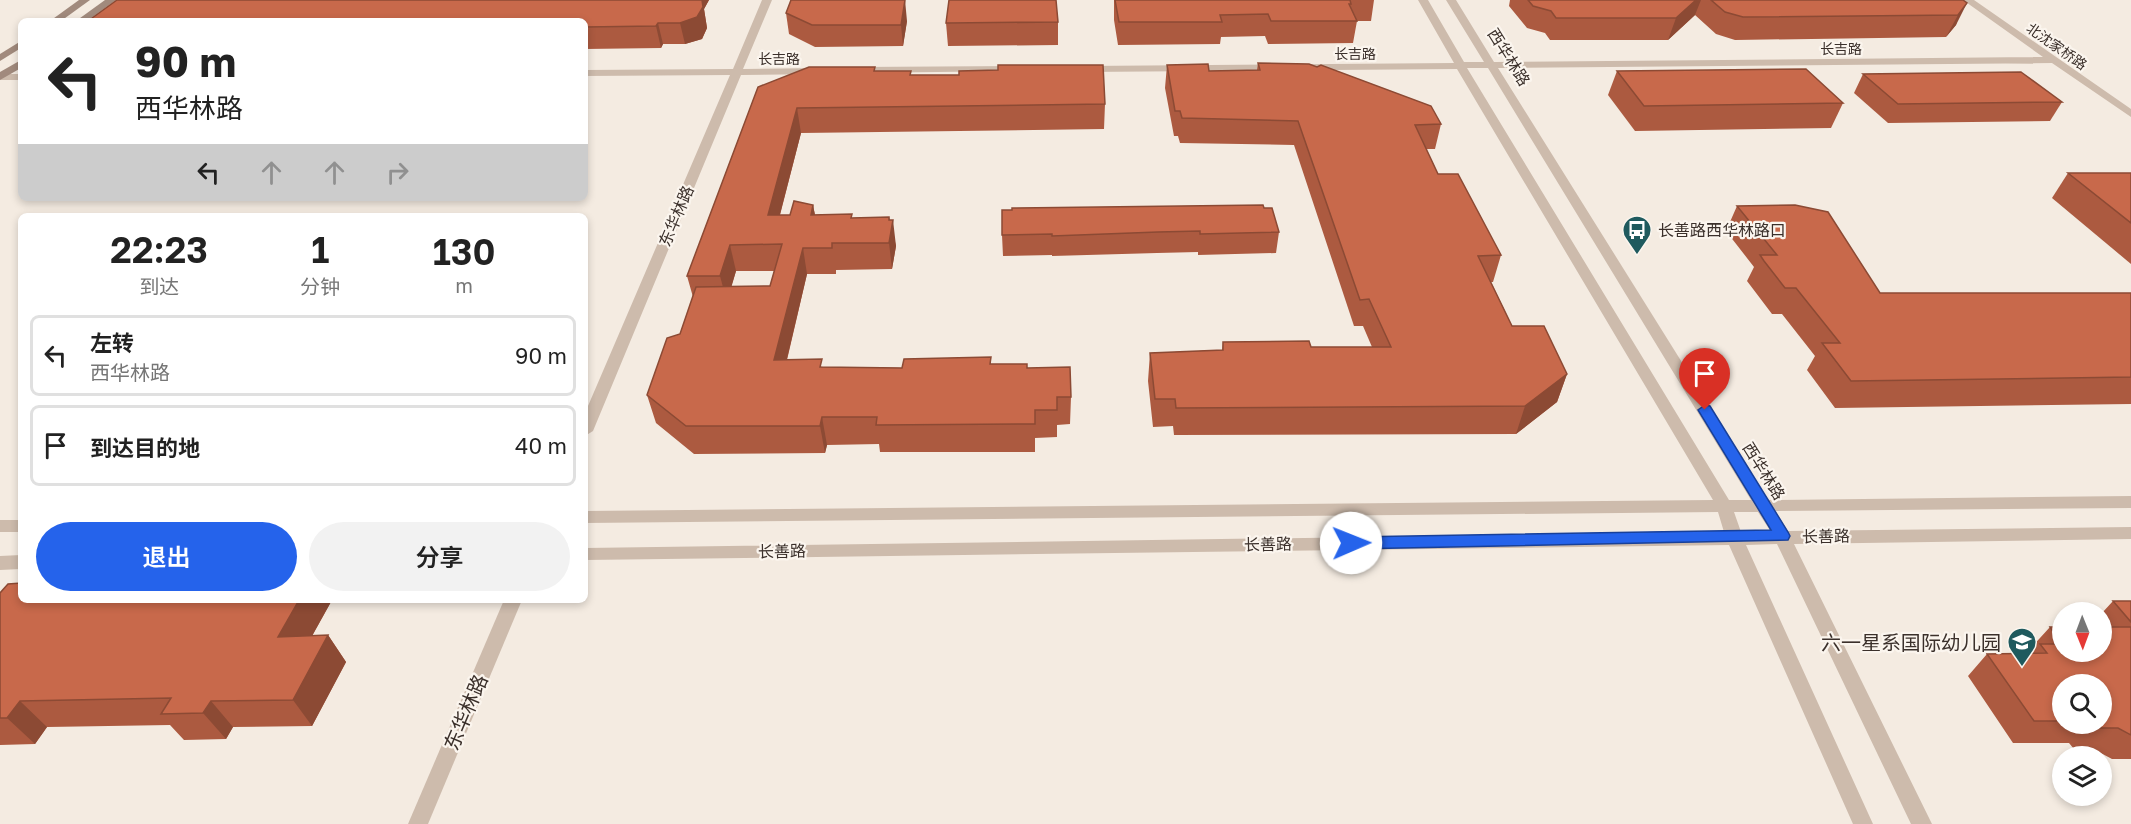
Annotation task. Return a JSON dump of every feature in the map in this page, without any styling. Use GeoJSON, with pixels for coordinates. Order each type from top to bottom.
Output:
{"type":"FeatureCollection","features":[{"type":"Feature","properties":{"kind":"main road"},"geometry":{"type":"LineString","coordinates":[[59,18],[86,0]]}},
{"type":"Feature","properties":{"kind":"main road"},"geometry":{"type":"LineString","coordinates":[[85,18],[111,0]]}},
{"type":"Feature","properties":{"kind":"main road"},"geometry":{"type":"LineString","coordinates":[[0,58],[18,46]]}},
{"type":"Feature","properties":{"kind":"main road"},"geometry":{"type":"LineString","coordinates":[[0,77],[18,65]]}},
{"type":"Feature","properties":{"kind":"street","name":"东华林路"},"geometry":{"type":"LineString","coordinates":[[588,424],[767,0]]}},
{"type":"Feature","properties":{"kind":"street"},"geometry":{"type":"LineString","coordinates":[[1423,0],[1724,505],[1734,537],[1863,824]]}},
{"type":"Feature","properties":{"kind":"street","name":"西华林路"},"geometry":{"type":"LineString","coordinates":[[1451,0],[1782,536],[1922,824]]}},
{"type":"Feature","properties":{"kind":"street","name":"北沈家桥路"},"geometry":{"type":"LineString","coordinates":[[1968,0],[2131,114]]}},
{"type":"Feature","properties":{"kind":"street","name":"长吉路"},"geometry":{"type":"LineString","coordinates":[[1069,69],[2054,60]]}},
{"type":"Feature","properties":{"kind":"street"},"geometry":{"type":"LineString","coordinates":[[844,70],[1034,69]]}},
{"type":"Feature","properties":{"kind":"street","name":"长吉路"},"geometry":{"type":"LineString","coordinates":[[588,73],[832,71]]}},
{"type":"Feature","properties":{"kind":"street"},"geometry":{"type":"LineString","coordinates":[[0,77],[18,76]]}},
{"type":"Feature","properties":{"kind":"street","name":"长善路"},"geometry":{"type":"LineString","coordinates":[[588,517],[2131,501]]}},
{"type":"Feature","properties":{"kind":"street"},"geometry":{"type":"LineString","coordinates":[[0,526],[18,526]]}},
{"type":"Feature","properties":{"kind":"street","name":"长善路"},"geometry":{"type":"LineString","coordinates":[[588,554],[2131,533]]}},
{"type":"Feature","properties":{"kind":"street"},"geometry":{"type":"LineString","coordinates":[[0,563],[18,562]]}},
{"type":"Feature","properties":{"kind":"street","name":"东华林路"},"geometry":{"type":"LineString","coordinates":[[418,824],[512,603]]}},
{"type":"Feature","properties":{"kind":"building"},"geometry":{"type":"Polygon","coordinates":[[[117,0],[702,0],[703,7],[697,17],[680,23],[658,23],[656,26],[588,27],[588,18],[92,18],[117,0]]]}},
{"type":"Feature","properties":{"kind":"building"},"geometry":{"type":"Polygon","coordinates":[[[791,0],[905,0],[901,25],[812,25],[786,13],[791,0]]]}},
{"type":"Feature","properties":{"kind":"building"},"geometry":{"type":"Polygon","coordinates":[[[949,0],[1056,0],[1058,22],[946,23],[949,0]]]}},
{"type":"Feature","properties":{"kind":"building"},"geometry":{"type":"Polygon","coordinates":[[[1115,0],[1350,0],[1351,4],[1349,4],[1357,21],[1271,21],[1268,14],[1220,15],[1222,22],[1119,22],[1115,0]]]}},
{"type":"Feature","properties":{"kind":"building"},"geometry":{"type":"Polygon","coordinates":[[[1528,0],[1696,0],[1676,18],[1556,18],[1551,11],[1533,6],[1528,0]]]}},
{"type":"Feature","properties":{"kind":"building"},"geometry":{"type":"Polygon","coordinates":[[[1711,0],[1963,0],[1967,3],[1958,15],[1743,17],[1725,12],[1711,0]]]}},
{"type":"Feature","properties":{"kind":"building"},"geometry":{"type":"Polygon","coordinates":[[[1258,63],[1309,64],[1317,67],[1321,65],[1431,106],[1441,124],[1415,125],[1438,174],[1458,174],[1501,255],[1478,256],[1512,326],[1544,326],[1567,374],[1525,406],[1176,408],[1175,399],[1155,399],[1150,353],[1223,350],[1223,342],[1309,341],[1311,347],[1391,347],[1369,299],[1360,300],[1298,121],[1182,118],[1180,111],[1175,111],[1167,65],[1208,64],[1209,71],[1260,70],[1258,63]]]}},
{"type":"Feature","properties":{"kind":"building"},"geometry":{"type":"Polygon","coordinates":[[[998,65],[1103,65],[1105,104],[797,108],[768,215],[790,215],[794,201],[813,205],[811,215],[852,214],[851,218],[889,217],[889,220],[893,220],[889,243],[832,243],[832,248],[803,248],[774,360],[822,359],[820,367],[902,368],[904,359],[991,357],[990,364],[1027,364],[1027,368],[1070,367],[1071,397],[1057,397],[1057,410],[1035,410],[1035,424],[876,425],[877,417],[822,417],[820,426],[686,426],[647,395],[667,338],[680,334],[696,287],[770,286],[782,244],[730,245],[720,276],[687,276],[758,87],[809,67],[875,67],[874,71],[911,71],[910,75],[959,75],[959,71],[998,70],[998,65]]]}},
{"type":"Feature","properties":{"kind":"building"},"geometry":{"type":"Polygon","coordinates":[[[1806,69],[1843,103],[1644,106],[1617,71],[1806,69]]]}},
{"type":"Feature","properties":{"kind":"building"},"geometry":{"type":"Polygon","coordinates":[[[2021,72],[2062,102],[1898,104],[1863,74],[2021,72]]]}},
{"type":"Feature","properties":{"kind":"building"},"geometry":{"type":"Polygon","coordinates":[[[2068,173],[2131,173],[2131,223],[2068,173]]]}},
{"type":"Feature","properties":{"kind":"building"},"geometry":{"type":"Polygon","coordinates":[[[1263,205],[1264,208],[1272,208],[1279,232],[1200,234],[1200,231],[1052,236],[1052,234],[1002,235],[1002,210],[1012,210],[1012,208],[1263,205]]]}},
{"type":"Feature","properties":{"kind":"building"},"geometry":{"type":"Polygon","coordinates":[[[1795,205],[1828,212],[1880,293],[2131,293],[2131,377],[1851,381],[1822,343],[1840,343],[1796,288],[1785,288],[1764,261],[1760,255],[1777,255],[1737,206],[1795,205]]]}},
{"type":"Feature","properties":{"kind":"building"},"geometry":{"type":"Polygon","coordinates":[[[18,583],[18,603],[297,603],[278,637],[328,635],[293,700],[211,701],[203,713],[161,714],[171,698],[20,701],[7,718],[0,718],[0,593],[8,584],[18,583]]]}},
{"type":"Feature","properties":{"kind":"building"},"geometry":{"type":"Polygon","coordinates":[[[2113,601],[2131,601],[2131,622],[2113,601]]]}},
{"type":"Feature","properties":{"kind":"building"},"geometry":{"type":"Polygon","coordinates":[[[2112,627],[2131,627],[2131,735],[2118,728],[2112,728],[2112,674],[2052,674],[2052,721],[2034,721],[1987,654],[2047,653],[2040,644],[2052,644],[2052,662],[2112,662],[2112,627]]]}},
{"type":"Feature","properties":{"kind":"place","name":"长善路西华林路口"},"geometry":{"type":"Point","coordinates":[1637,256]}},
{"type":"Feature","properties":{"kind":"place","name":"六一星系国际幼儿园"},"geometry":{"type":"Point","coordinates":[2022,668]}},
{"type":"Feature","properties":{"kind":"route"},"geometry":{"type":"LineString","coordinates":[[1351,543],[1782,536],[1705,410]]}}]}
